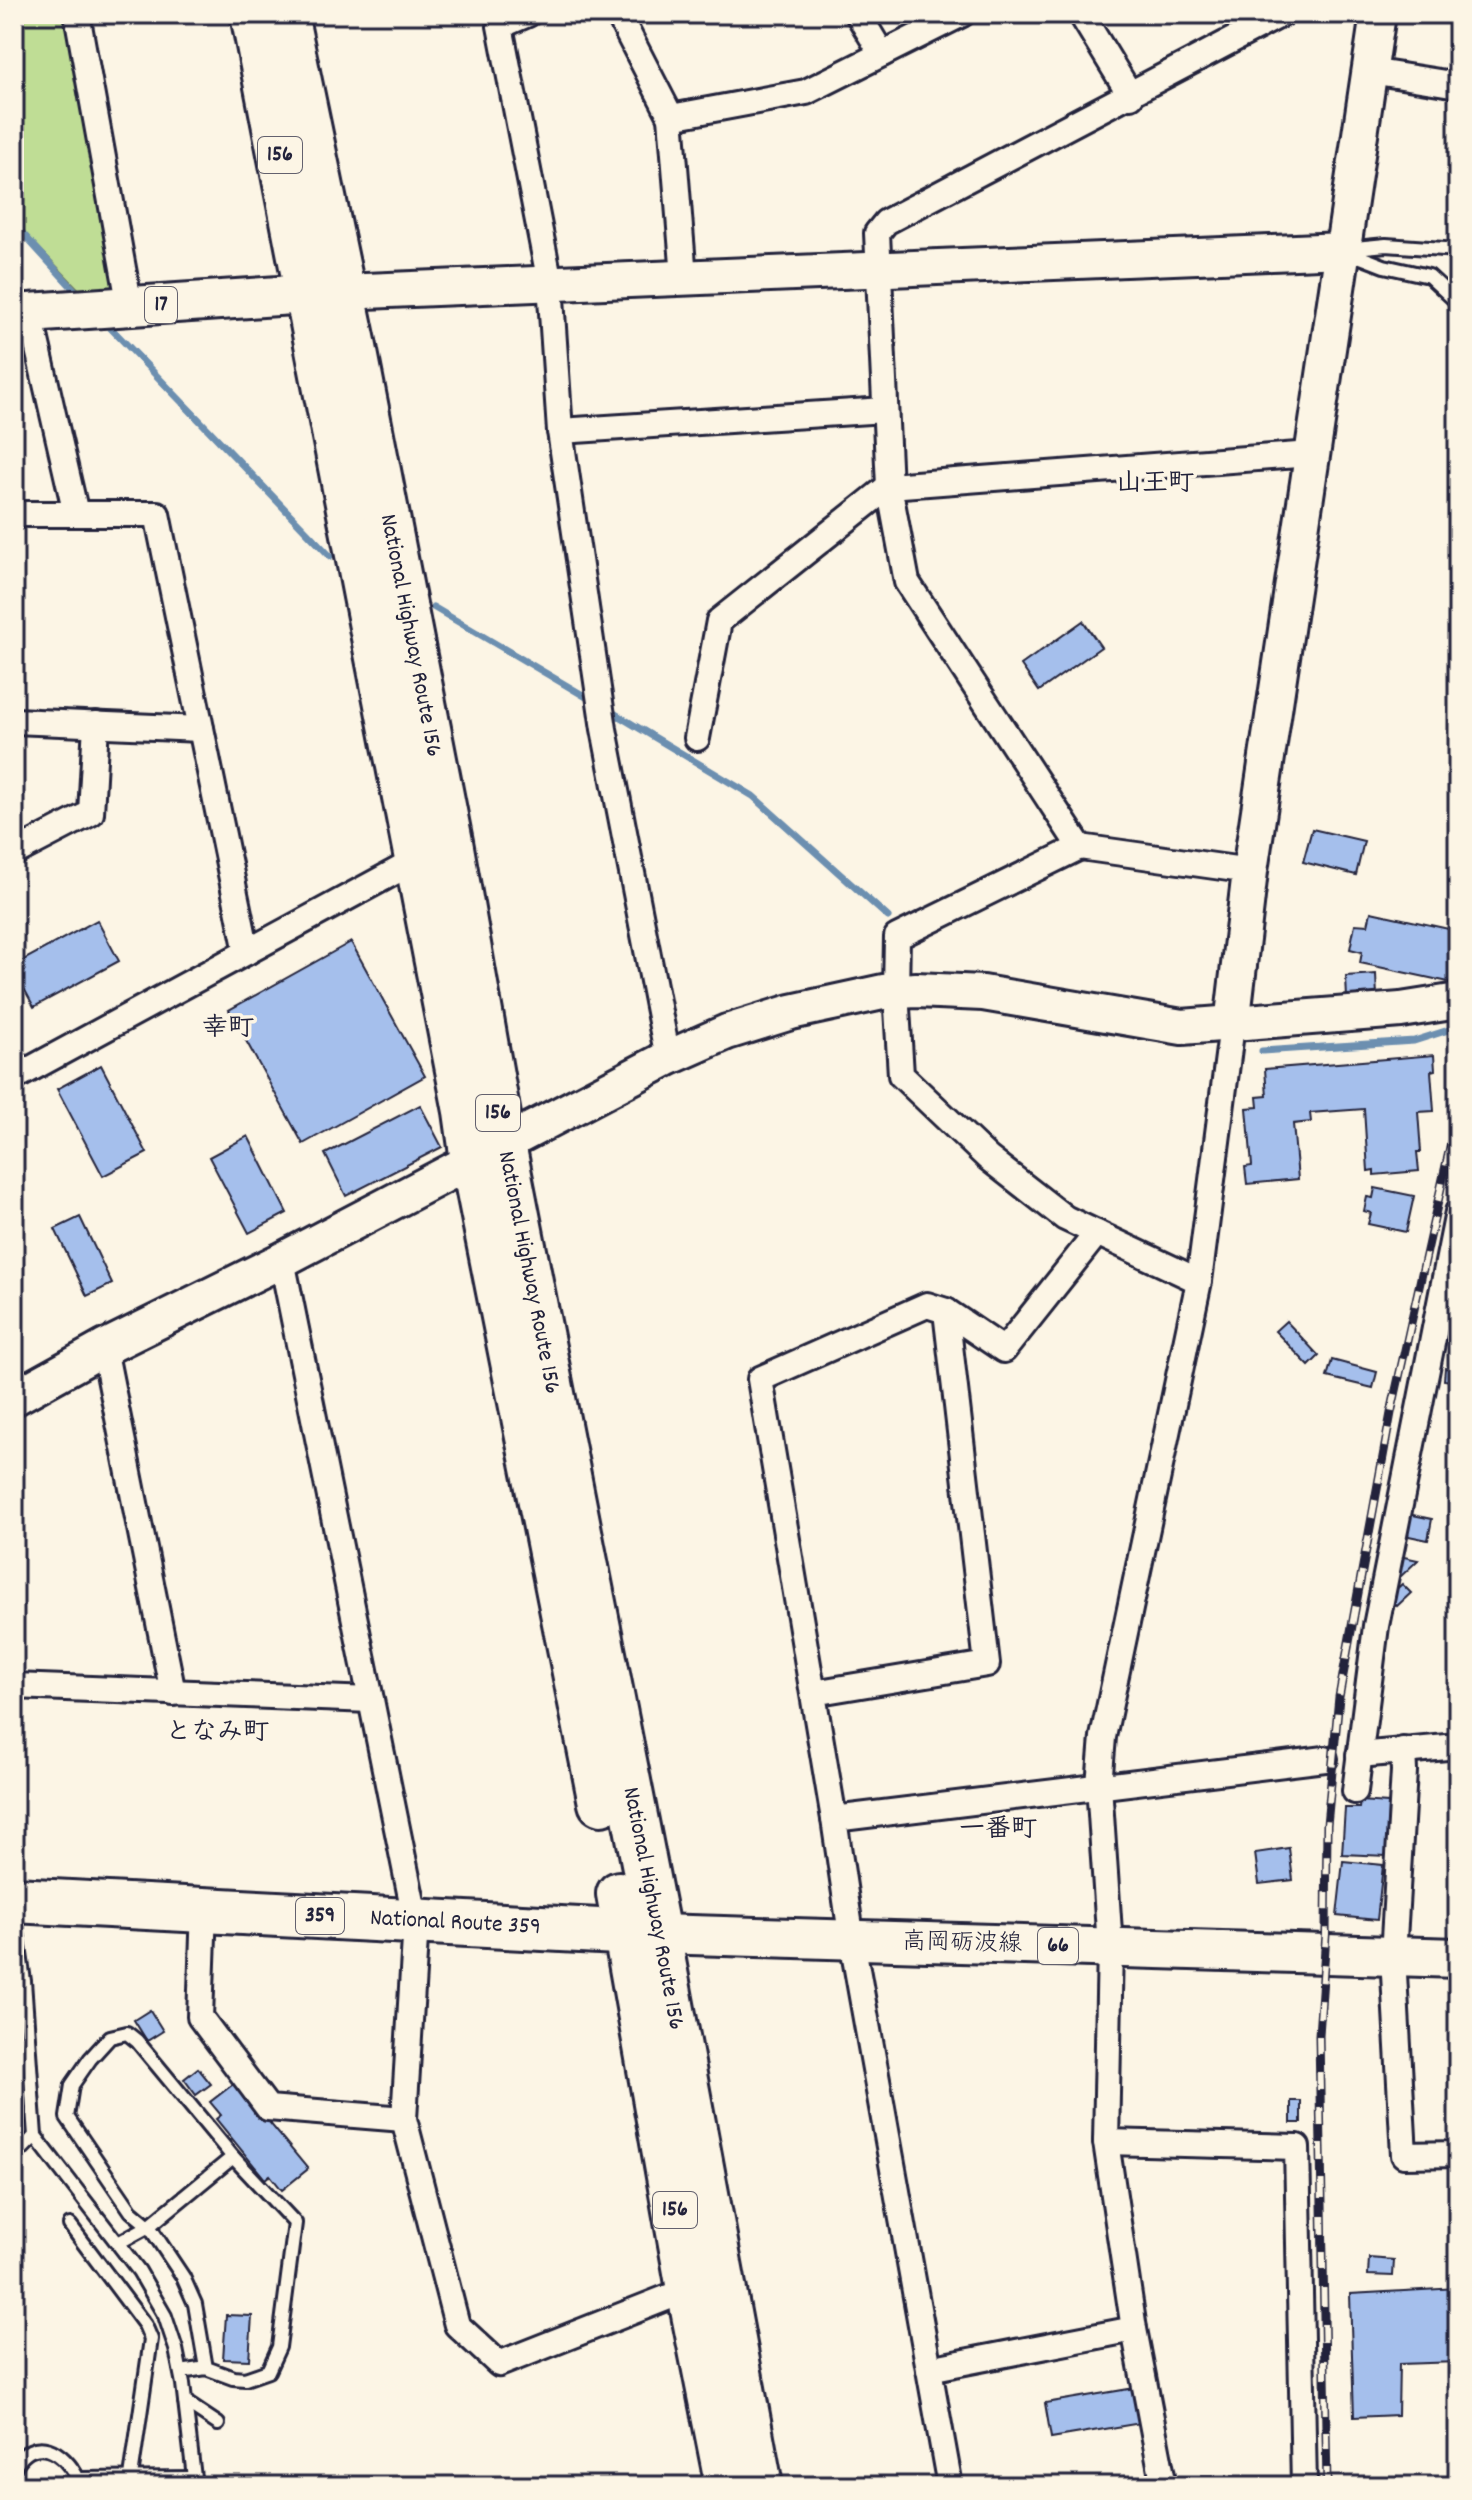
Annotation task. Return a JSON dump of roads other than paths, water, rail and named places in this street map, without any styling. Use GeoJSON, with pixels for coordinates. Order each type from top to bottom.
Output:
{"type":"FeatureCollection","features":[{"type":"Feature","properties":{"kind":"highway","name":"National Highway Route 156"},"geometry":{"type":"LineString","coordinates":[[253,14],[324,294]]}},
{"type":"Feature","properties":{"kind":"highway","name":"National Highway Route 156"},"geometry":{"type":"LineString","coordinates":[[285,14],[324,294],[433,851],[488,1153],[642,1933],[760,2486]]}},
{"type":"Feature","properties":{"kind":"highway","name":"National Route 359"},"geometry":{"type":"LineString","coordinates":[[14,1900],[642,1933]]}},
{"type":"Feature","properties":{"kind":"highway","name":"National Highway Route 156"},"geometry":{"type":"LineString","coordinates":[[642,1933],[689,2289],[728,2486]]}},
{"type":"Feature","properties":{"kind":"main road","name":"17"},"geometry":{"type":"LineString","coordinates":[[22,314],[324,294]]}},
{"type":"Feature","properties":{"kind":"main road","name":"高岡砺波線"},"geometry":{"type":"LineString","coordinates":[[642,1933],[1458,1958]]}},
{"type":"Feature","properties":{"kind":"street"},"geometry":{"type":"LineString","coordinates":[[77,14],[130,307]]}},
{"type":"Feature","properties":{"kind":"street"},"geometry":{"type":"LineString","coordinates":[[528,14],[500,26],[550,283],[560,431],[604,729],[668,1058]]}},
{"type":"Feature","properties":{"kind":"street"},"geometry":{"type":"LineString","coordinates":[[618,14],[671,117],[684,277]]}},
{"type":"Feature","properties":{"kind":"street"},"geometry":{"type":"LineString","coordinates":[[858,14],[882,54]]}},
{"type":"Feature","properties":{"kind":"street"},"geometry":{"type":"LineString","coordinates":[[671,117],[806,92],[962,14]]}},
{"type":"Feature","properties":{"kind":"street"},"geometry":{"type":"LineString","coordinates":[[1081,14],[1131,96]]}},
{"type":"Feature","properties":{"kind":"street"},"geometry":{"type":"LineString","coordinates":[[1080,847],[907,582],[889,486],[877,233],[886,222],[1282,14]]}},
{"type":"Feature","properties":{"kind":"street"},"geometry":{"type":"LineString","coordinates":[[1164,2486],[1134,2329],[1106,2142],[1110,1947],[1099,1785],[1103,1737],[1199,1281],[1250,871],[1378,14]]}},
{"type":"Feature","properties":{"kind":"street"},"geometry":{"type":"LineString","coordinates":[[1370,71],[1458,85]]}},
{"type":"Feature","properties":{"kind":"street"},"geometry":{"type":"LineString","coordinates":[[324,294],[1342,250]]}},
{"type":"Feature","properties":{"kind":"street"},"geometry":{"type":"LineString","coordinates":[[22,314],[76,514]]}},
{"type":"Feature","properties":{"kind":"street"},"geometry":{"type":"LineString","coordinates":[[560,431],[885,410]]}},
{"type":"Feature","properties":{"kind":"street"},"geometry":{"type":"LineString","coordinates":[[697,738],[719,621],[889,486],[1311,454]]}},
{"type":"Feature","properties":{"kind":"street"},"geometry":{"type":"LineString","coordinates":[[14,514],[157,514],[247,952]]}},
{"type":"Feature","properties":{"kind":"street"},"geometry":{"type":"LineString","coordinates":[[14,721],[201,729]]}},
{"type":"Feature","properties":{"kind":"street"},"geometry":{"type":"LineString","coordinates":[[14,853],[91,813],[96,724]]}},
{"type":"Feature","properties":{"kind":"street"},"geometry":{"type":"LineString","coordinates":[[1199,1281],[1065,1218],[988,1158],[901,1075],[896,991],[897,937],[1080,847],[1250,871]]}},
{"type":"Feature","properties":{"kind":"street"},"geometry":{"type":"LineString","coordinates":[[14,1078],[433,851]]}},
{"type":"Feature","properties":{"kind":"street"},"geometry":{"type":"LineString","coordinates":[[14,1398],[104,1348],[282,1260],[668,1058],[727,1032],[791,1012],[896,991],[983,993],[1182,1027],[1401,1010],[1458,1001]]}},
{"type":"Feature","properties":{"kind":"street"},"geometry":{"type":"LineString","coordinates":[[1355,1791],[1376,1626],[1458,1212]]}},
{"type":"Feature","properties":{"kind":"street"},"geometry":{"type":"LineString","coordinates":[[950,2486],[852,1941],[760,1379],[927,1305],[946,1311],[1004,1350],[1097,1233]]}},
{"type":"Feature","properties":{"kind":"street"},"geometry":{"type":"LineString","coordinates":[[282,1260],[416,1922],[404,2119],[457,2325],[499,2364],[689,2289]]}},
{"type":"Feature","properties":{"kind":"street"},"geometry":{"type":"LineString","coordinates":[[813,1693],[987,1664],[946,1311]]}},
{"type":"Feature","properties":{"kind":"street"},"geometry":{"type":"LineString","coordinates":[[104,1348],[173,1693]]}},
{"type":"Feature","properties":{"kind":"street"},"geometry":{"type":"LineString","coordinates":[[14,1686],[371,1700]]}},
{"type":"Feature","properties":{"kind":"street"},"geometry":{"type":"LineString","coordinates":[[1359,1755],[1458,1746]]}},
{"type":"Feature","properties":{"kind":"street"},"geometry":{"type":"LineString","coordinates":[[1403,1750],[1393,1956],[1404,2155],[1458,2154]]}},
{"type":"Feature","properties":{"kind":"street"},"geometry":{"type":"LineString","coordinates":[[834,1819],[1325,1759]]}},
{"type":"Feature","properties":{"kind":"street"},"geometry":{"type":"LineString","coordinates":[[204,1909],[200,2017],[268,2108],[404,2119]]}},
{"type":"Feature","properties":{"kind":"street"},"geometry":{"type":"LineString","coordinates":[[1106,2142],[1297,2147],[1304,2486]]}},
{"type":"Feature","properties":{"kind":"street"},"geometry":{"type":"LineString","coordinates":[[929,2369],[1134,2329]]}},
{"type":"Feature","properties":{"kind":"lane"},"geometry":{"type":"LineString","coordinates":[[1342,250],[1386,245],[1458,250]]}},
{"type":"Feature","properties":{"kind":"lane"},"geometry":{"type":"LineString","coordinates":[[1342,250],[1384,266],[1429,276],[1458,303]]}},
{"type":"Feature","properties":{"kind":"lane"},"geometry":{"type":"LineString","coordinates":[[14,1912],[24,1981],[35,2136],[139,2271],[165,2316],[181,2372],[195,2482],[77,2482],[71,2465],[58,2453],[43,2448],[24,2455],[14,2468]]}},
{"type":"Feature","properties":{"kind":"lane"},"geometry":{"type":"LineString","coordinates":[[181,2372],[206,2368],[233,2378],[257,2377],[268,2371],[279,2347],[295,2223],[233,2157],[137,2041],[127,2033],[110,2037],[90,2059],[72,2085],[67,2117],[131,2211],[149,2226],[183,2277],[195,2304],[206,2368]]}},
{"type":"Feature","properties":{"kind":"lane"},"geometry":{"type":"LineString","coordinates":[[14,2157],[35,2136]]}},
{"type":"Feature","properties":{"kind":"lane"},"geometry":{"type":"LineString","coordinates":[[118,2243],[149,2226],[233,2157]]}},
{"type":"Feature","properties":{"kind":"lane"},"geometry":{"type":"LineString","coordinates":[[70,2225],[145,2325],[151,2339],[131,2483]]}},
{"type":"Feature","properties":{"kind":"lane"},"geometry":{"type":"LineString","coordinates":[[185,2402],[218,2424]]}},
{"type":"Feature","properties":{"kind":"waterway"},"geometry":{"type":"LineString","coordinates":[[14,224],[80,296]]}},
{"type":"Feature","properties":{"kind":"waterway"},"geometry":{"type":"LineString","coordinates":[[103,320],[330,556]]}},
{"type":"Feature","properties":{"kind":"waterway"},"geometry":{"type":"LineString","coordinates":[[433,607],[593,701]]}},
{"type":"Feature","properties":{"kind":"waterway"},"geometry":{"type":"LineString","coordinates":[[607,709],[753,796],[888,917]]}},
{"type":"Feature","properties":{"kind":"waterway"},"geometry":{"type":"LineString","coordinates":[[1262,1051],[1414,1041],[1458,1027]]}},
{"type":"Feature","properties":{"kind":"railway"},"geometry":{"type":"LineString","coordinates":[[1327,2486],[1319,2035],[1326,1934],[1327,1825],[1339,1697],[1391,1413],[1458,1111]]}},
{"type":"Feature","properties":{"kind":"district","name":"山王町"},"geometry":{"type":"Point","coordinates":[1155,484]}},
{"type":"Feature","properties":{"kind":"district","name":"幸町"},"geometry":{"type":"Point","coordinates":[228,1029]}},
{"type":"Feature","properties":{"kind":"district","name":"となみ町"},"geometry":{"type":"Point","coordinates":[217,1733]}},
{"type":"Feature","properties":{"kind":"district","name":"一番町"},"geometry":{"type":"Point","coordinates":[998,1830]}}]}
